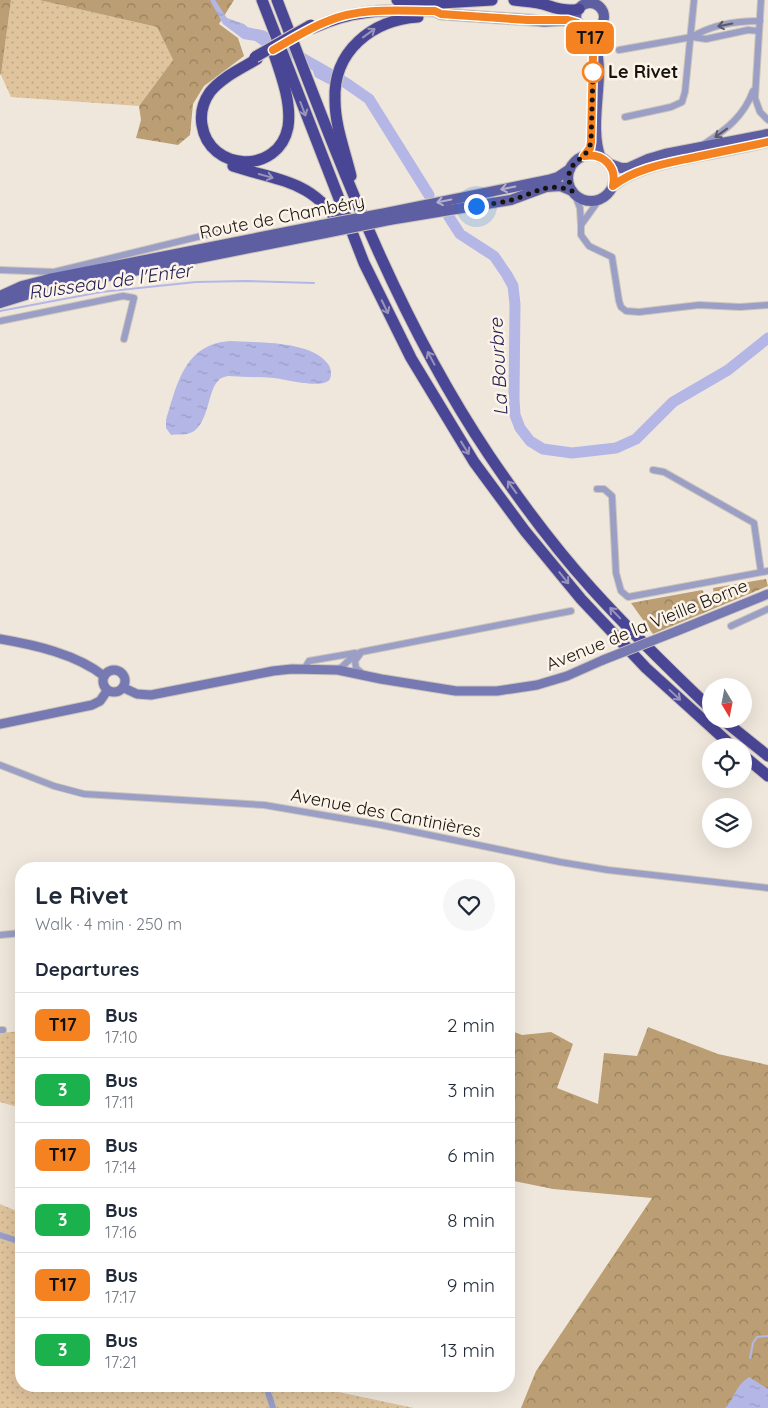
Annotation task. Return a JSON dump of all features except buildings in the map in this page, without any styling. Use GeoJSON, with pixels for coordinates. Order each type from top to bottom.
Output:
{"type":"FeatureCollection","features":[{"type":"Feature","properties":{"kind":"highway"},"geometry":{"type":"LineString","coordinates":[[277,0],[374,245],[441,377],[489,455],[538,523],[591,588],[659,659],[702,700]]}},
{"type":"Feature","properties":{"kind":"highway"},"geometry":{"type":"LineString","coordinates":[[398,0],[424,4]]}},
{"type":"Feature","properties":{"kind":"highway"},"geometry":{"type":"LineString","coordinates":[[364,263],[336,218],[326,205],[313,194],[294,184],[232,166],[208,150],[200,138],[196,126],[196,113],[206,92],[219,78],[338,13],[373,7],[409,7],[424,4],[492,0]]}},
{"type":"Feature","properties":{"kind":"highway"},"geometry":{"type":"LineString","coordinates":[[514,0],[544,4],[562,10],[585,4]]}},
{"type":"Feature","properties":{"kind":"highway"},"geometry":{"type":"LineString","coordinates":[[262,1],[271,30],[286,63],[364,263],[395,326],[431,392],[474,462],[525,531],[581,599],[646,668],[723,738]]}},
{"type":"Feature","properties":{"kind":"highway"},"geometry":{"type":"LineString","coordinates":[[312,26],[359,12],[435,11],[441,14]]}},
{"type":"Feature","properties":{"kind":"highway"},"geometry":{"type":"LineString","coordinates":[[358,207],[336,117],[335,89],[339,71],[349,52],[365,35],[374,29],[399,20],[441,14],[528,20],[568,20],[582,26]]}},
{"type":"Feature","properties":{"kind":"highway"},"geometry":{"type":"LineString","coordinates":[[256,58],[222,80],[210,92],[204,104],[201,117],[207,141],[218,153],[234,161],[260,160],[275,151],[284,138],[288,126],[288,108],[275,57],[271,30]]}},
{"type":"Feature","properties":{"kind":"highway"},"geometry":{"type":"LineString","coordinates":[[733,728],[768,756]]}},
{"type":"Feature","properties":{"kind":"highway"},"geometry":{"type":"LineString","coordinates":[[752,763],[768,776]]}},
{"type":"Feature","properties":{"kind":"main road"},"geometry":{"type":"LineString","coordinates":[[585,4],[600,4],[604,16],[598,28],[598,148],[614,175],[613,186],[610,192],[598,200],[590,201],[582,199],[573,193],[569,183],[570,169],[576,161],[584,156],[590,148],[591,142],[593,64],[590,40],[576,18],[585,4]]}},
{"type":"Feature","properties":{"kind":"main road"},"geometry":{"type":"LineString","coordinates":[[582,26],[598,28]]}},
{"type":"Feature","properties":{"kind":"main road"},"geometry":{"type":"LineString","coordinates":[[584,156],[596,156],[621,168],[628,168],[657,157],[768,134]]}},
{"type":"Feature","properties":{"kind":"main road"},"geometry":{"type":"LineString","coordinates":[[613,186],[636,173],[675,162],[768,142]]}},
{"type":"Feature","properties":{"kind":"main road","name":"Route de Chambéry"},"geometry":{"type":"LineString","coordinates":[[0,303],[48,288],[548,180],[558,177],[570,169]]}},
{"type":"Feature","properties":{"kind":"main road","name":"Route de Chambéry"},"geometry":{"type":"LineString","coordinates":[[388,216],[511,200],[546,187],[560,186],[573,193]]}},
{"type":"Feature","properties":{"kind":"main road","name":"Route de Chambéry"},"geometry":{"type":"LineString","coordinates":[[0,296],[22,286],[49,279],[324,229]]}},
{"type":"Feature","properties":{"kind":"main road","name":"Avenue de la Vieille Borne"},"geometry":{"type":"LineString","coordinates":[[0,724],[92,705],[100,701],[107,691],[117,693],[124,688],[137,694],[151,695],[273,671],[338,670],[456,691],[497,691],[537,685],[567,676],[768,594]]}},
{"type":"Feature","properties":{"kind":"main road"},"geometry":{"type":"LineString","coordinates":[[0,638],[62,654],[95,669],[104,676]]}},
{"type":"Feature","properties":{"kind":"main road"},"geometry":{"type":"LineString","coordinates":[[107,691],[103,682],[104,676],[113,670],[120,671],[126,679],[124,688]]}},
{"type":"Feature","properties":{"kind":"street"},"geometry":{"type":"LineString","coordinates":[[625,117],[671,107],[682,102],[692,37],[694,0]]}},
{"type":"Feature","properties":{"kind":"street"},"geometry":{"type":"LineString","coordinates":[[761,0],[755,98],[757,105],[768,120]]}},
{"type":"Feature","properties":{"kind":"street"},"geometry":{"type":"LineString","coordinates":[[692,37],[704,30],[760,20]]}},
{"type":"Feature","properties":{"kind":"street"},"geometry":{"type":"LineString","coordinates":[[619,50],[692,37],[706,39],[748,30],[759,31]]}},
{"type":"Feature","properties":{"kind":"street"},"geometry":{"type":"LineString","coordinates":[[699,148],[731,125],[740,116],[747,106],[756,82]]}},
{"type":"Feature","properties":{"kind":"street"},"geometry":{"type":"LineString","coordinates":[[573,193],[580,208],[581,235],[589,246],[612,257],[619,301],[621,307],[626,311],[639,312],[699,305],[740,307],[768,305]]}},
{"type":"Feature","properties":{"kind":"street"},"geometry":{"type":"LineString","coordinates":[[581,225],[598,200]]}},
{"type":"Feature","properties":{"kind":"street"},"geometry":{"type":"LineString","coordinates":[[0,270],[54,272],[234,228]]}},
{"type":"Feature","properties":{"kind":"street"},"geometry":{"type":"LineString","coordinates":[[0,321],[123,296],[134,298],[124,339]]}},
{"type":"Feature","properties":{"kind":"street"},"geometry":{"type":"LineString","coordinates":[[597,489],[604,490],[612,496],[616,573],[621,591],[628,597],[764,572],[754,523],[664,472],[653,470]]}},
{"type":"Feature","properties":{"kind":"street"},"geometry":{"type":"LineString","coordinates":[[731,626],[768,609]]}},
{"type":"Feature","properties":{"kind":"street"},"geometry":{"type":"LineString","coordinates":[[304,670],[309,661],[571,611]]}},
{"type":"Feature","properties":{"kind":"street"},"geometry":{"type":"LineString","coordinates":[[338,670],[345,665],[350,657],[361,652]]}},
{"type":"Feature","properties":{"kind":"street"},"geometry":{"type":"LineString","coordinates":[[361,652],[355,661],[356,668],[364,676]]}},
{"type":"Feature","properties":{"kind":"street","name":"Avenue des Cantinières"},"geometry":{"type":"LineString","coordinates":[[0,765],[54,786],[84,794],[264,805],[381,825],[608,870],[768,888]]}},
{"type":"Feature","properties":{"kind":"street"},"geometry":{"type":"LineString","coordinates":[[0,935],[15,934]]}},
{"type":"Feature","properties":{"kind":"street"},"geometry":{"type":"LineString","coordinates":[[0,1235],[15,1240]]}},
{"type":"Feature","properties":{"kind":"street"},"geometry":{"type":"LineString","coordinates":[[268,1392],[273,1408]]}},
{"type":"Feature","properties":{"kind":"shaded area"},"geometry":{"type":"Polygon","coordinates":[[[11,0],[39,0],[157,27],[173,60],[139,106],[11,97],[1,75],[11,0]]]}},
{"type":"Feature","properties":{"kind":"shaded area"},"geometry":{"type":"Polygon","coordinates":[[[15,1032],[15,1106],[0,1102],[0,1033],[15,1032]]]}},
{"type":"Feature","properties":{"kind":"shaded area"},"geometry":{"type":"Polygon","coordinates":[[[0,1204],[15,1210],[15,1392],[338,1392],[414,1408],[0,1408],[0,1204]]]}},
{"type":"Feature","properties":{"kind":"green space"},"geometry":{"type":"Polygon","coordinates":[[[0,0],[11,0],[1,75],[0,74],[0,0]]]}},
{"type":"Feature","properties":{"kind":"green space"},"geometry":{"type":"Polygon","coordinates":[[[39,0],[234,0],[219,24],[238,38],[244,56],[204,86],[193,104],[190,135],[178,145],[136,138],[141,120],[139,106],[173,60],[157,27],[39,0]]]}},
{"type":"Feature","properties":{"kind":"green space"},"geometry":{"type":"Polygon","coordinates":[[[766,579],[768,586],[653,634],[631,603],[702,590],[709,598],[714,596],[713,588],[766,579]]]}},
{"type":"Feature","properties":{"kind":"green space"},"geometry":{"type":"Polygon","coordinates":[[[648,1027],[718,1054],[768,1065],[768,1408],[521,1408],[536,1371],[652,1198],[553,1189],[515,1181],[515,1032],[522,1035],[551,1032],[573,1044],[557,1088],[598,1104],[604,1053],[637,1056],[648,1027]]]}},
{"type":"Feature","properties":{"kind":"water"},"geometry":{"type":"Polygon","coordinates":[[[210,0],[215,0],[227,18],[244,24],[250,29],[261,30],[267,46],[265,48],[255,41],[243,39],[223,24],[210,0]]]}},
{"type":"Feature","properties":{"kind":"water"},"geometry":{"type":"Polygon","coordinates":[[[308,58],[335,73],[332,86],[315,77],[308,58]]]}},
{"type":"Feature","properties":{"kind":"water"},"geometry":{"type":"Polygon","coordinates":[[[230,341],[282,344],[309,351],[320,356],[328,364],[331,371],[330,379],[320,384],[313,384],[274,378],[224,377],[214,386],[200,425],[194,431],[187,434],[171,435],[166,428],[166,420],[174,393],[185,368],[192,358],[202,350],[214,344],[230,341]]]}},
{"type":"Feature","properties":{"kind":"water"},"geometry":{"type":"Polygon","coordinates":[[[749,1377],[768,1389],[768,1408],[725,1408],[740,1385],[749,1377]]]}},
{"type":"Feature","properties":{"kind":"waterway","name":"La Bourbre"},"geometry":{"type":"LineString","coordinates":[[248,33],[263,36],[346,83],[369,99],[429,195]]}},
{"type":"Feature","properties":{"kind":"waterway","name":"La Bourbre"},"geometry":{"type":"LineString","coordinates":[[449,217],[460,234],[494,256],[513,286],[515,304],[515,415],[520,428],[530,441],[543,449],[572,453],[616,448],[636,439],[673,402],[728,370],[768,338]]}},
{"type":"Feature","properties":{"kind":"waterway","name":"Ruisseau de l'Enfer"},"geometry":{"type":"LineString","coordinates":[[0,311],[101,292],[196,282],[314,283]]}},
{"type":"Feature","properties":{"kind":"waterway"},"geometry":{"type":"LineString","coordinates":[[750,1358],[753,1343],[757,1337],[768,1336]]}},
{"type":"Feature","properties":{"kind":"bus line","name":"T17"},"geometry":{"type":"LineString","coordinates":[[273,50],[328,20],[359,12],[435,11],[441,14],[544,21],[574,21],[586,30],[593,54],[591,142],[590,148],[584,156],[596,156],[610,164],[614,175],[613,186],[636,173],[675,162],[768,142]]}},
{"type":"Feature","properties":{"kind":"place","name":"Le Rivet"},"geometry":{"type":"Point","coordinates":[593,72]}},
{"type":"Feature","properties":{"kind":"route"},"geometry":{"type":"LineString","coordinates":[[476,206],[511,200],[546,187],[560,186],[572,191],[568,176],[570,169],[590,148],[593,72]]}}]}
